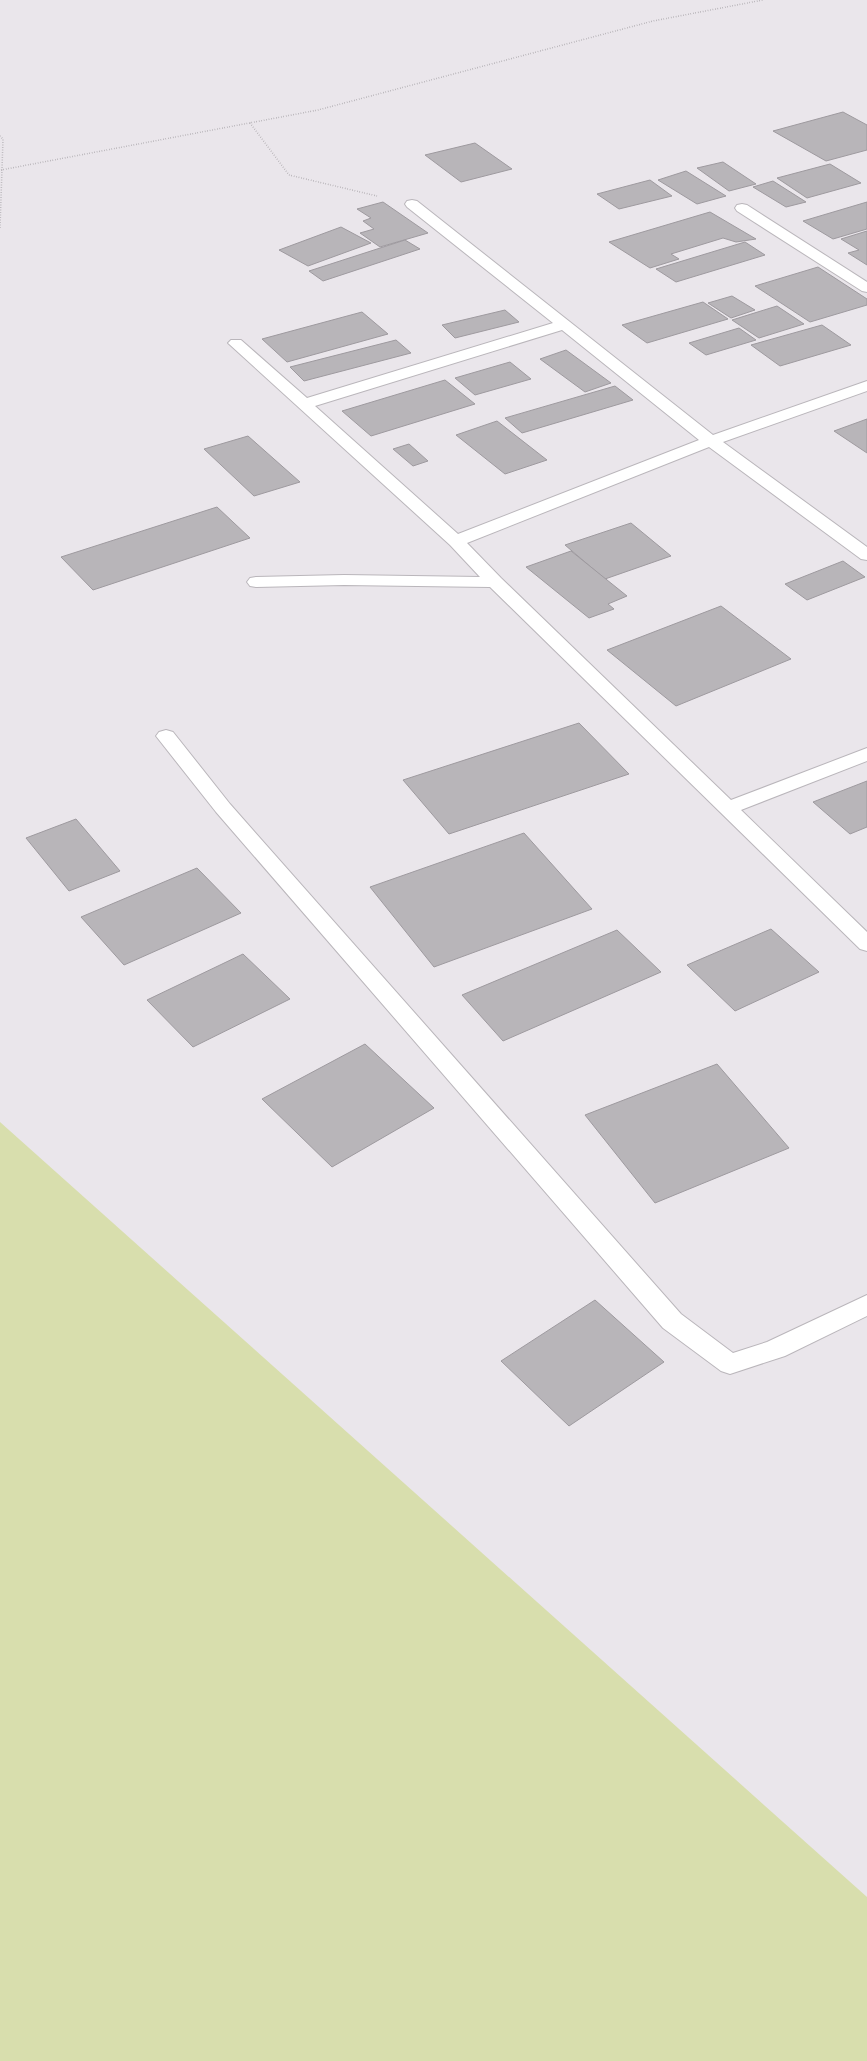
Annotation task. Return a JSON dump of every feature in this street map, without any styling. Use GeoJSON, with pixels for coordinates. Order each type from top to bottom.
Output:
{"type":"FeatureCollection","features":[{"type":"Feature","properties":{"kind":"street"},"geometry":{"type":"LineString","coordinates":[[412,204],[711,441],[867,555]]}},
{"type":"Feature","properties":{"kind":"street"},"geometry":{"type":"LineString","coordinates":[[742,208],[867,288]]}},
{"type":"Feature","properties":{"kind":"street"},"geometry":{"type":"LineString","coordinates":[[304,404],[564,325]]}},
{"type":"Feature","properties":{"kind":"street"},"geometry":{"type":"LineString","coordinates":[[236,343],[456,541],[495,582],[729,808],[867,944]]}},
{"type":"Feature","properties":{"kind":"street"},"geometry":{"type":"LineString","coordinates":[[456,541],[711,441],[867,386]]}},
{"type":"Feature","properties":{"kind":"street"},"geometry":{"type":"LineString","coordinates":[[256,582],[344,580],[495,582]]}},
{"type":"Feature","properties":{"kind":"street"},"geometry":{"type":"LineString","coordinates":[[166,736],[223,808],[672,1321],[730,1364],[776,1349],[867,1305]]}},
{"type":"Feature","properties":{"kind":"street"},"geometry":{"type":"LineString","coordinates":[[729,808],[867,754]]}},
{"type":"Feature","properties":{"kind":"path"},"geometry":{"type":"LineString","coordinates":[[2,170],[318,110],[653,21],[763,0]]}},
{"type":"Feature","properties":{"kind":"path"},"geometry":{"type":"LineString","coordinates":[[250,123],[289,175],[412,204]]}},
{"type":"Feature","properties":{"kind":"path"},"geometry":{"type":"LineString","coordinates":[[0,136],[3,139],[0,228]]}},
{"type":"Feature","properties":{"kind":"green space"},"geometry":{"type":"Polygon","coordinates":[[[0,1122],[867,1897],[867,2061],[0,2061],[0,1122]]]}},
{"type":"Feature","properties":{"kind":"building"},"geometry":{"type":"Polygon","coordinates":[[[843,112],[867,125],[867,150],[826,161],[773,131],[843,112]]]}},
{"type":"Feature","properties":{"kind":"building"},"geometry":{"type":"Polygon","coordinates":[[[475,143],[512,169],[461,182],[425,155],[475,143]]]}},
{"type":"Feature","properties":{"kind":"building"},"geometry":{"type":"Polygon","coordinates":[[[723,162],[756,184],[729,191],[697,168],[723,162]]]}},
{"type":"Feature","properties":{"kind":"building"},"geometry":{"type":"Polygon","coordinates":[[[830,164],[861,183],[807,198],[777,178],[830,164]]]}},
{"type":"Feature","properties":{"kind":"building"},"geometry":{"type":"Polygon","coordinates":[[[686,171],[726,196],[697,204],[658,180],[686,171]]]}},
{"type":"Feature","properties":{"kind":"building"},"geometry":{"type":"Polygon","coordinates":[[[650,180],[672,196],[619,209],[597,194],[650,180]]]}},
{"type":"Feature","properties":{"kind":"building"},"geometry":{"type":"Polygon","coordinates":[[[773,181],[806,202],[786,207],[753,187],[773,181]]]}},
{"type":"Feature","properties":{"kind":"building"},"geometry":{"type":"Polygon","coordinates":[[[383,202],[428,233],[380,247],[360,233],[374,229],[363,221],[371,218],[357,209],[383,202]]]}},
{"type":"Feature","properties":{"kind":"building"},"geometry":{"type":"Polygon","coordinates":[[[867,202],[867,229],[833,239],[803,221],[867,202]]]}},
{"type":"Feature","properties":{"kind":"building"},"geometry":{"type":"Polygon","coordinates":[[[710,212],[756,239],[736,242],[723,238],[671,254],[679,259],[650,268],[609,242],[710,212]]]}},
{"type":"Feature","properties":{"kind":"building"},"geometry":{"type":"Polygon","coordinates":[[[341,227],[371,243],[308,266],[279,250],[341,227]]]}},
{"type":"Feature","properties":{"kind":"building"},"geometry":{"type":"Polygon","coordinates":[[[867,231],[867,265],[848,253],[859,250],[841,239],[867,231]]]}},
{"type":"Feature","properties":{"kind":"building"},"geometry":{"type":"Polygon","coordinates":[[[405,240],[420,249],[323,281],[309,271],[405,240]]]}},
{"type":"Feature","properties":{"kind":"building"},"geometry":{"type":"Polygon","coordinates":[[[745,242],[765,255],[676,282],[656,269],[745,242]]]}},
{"type":"Feature","properties":{"kind":"building"},"geometry":{"type":"Polygon","coordinates":[[[818,267],[867,299],[867,305],[810,322],[755,286],[818,267]]]}},
{"type":"Feature","properties":{"kind":"building"},"geometry":{"type":"Polygon","coordinates":[[[732,296],[755,310],[731,318],[708,303],[732,296]]]}},
{"type":"Feature","properties":{"kind":"building"},"geometry":{"type":"Polygon","coordinates":[[[703,302],[728,319],[647,343],[622,325],[703,302]]]}},
{"type":"Feature","properties":{"kind":"building"},"geometry":{"type":"Polygon","coordinates":[[[777,306],[804,324],[759,338],[732,320],[777,306]]]}},
{"type":"Feature","properties":{"kind":"building"},"geometry":{"type":"Polygon","coordinates":[[[505,310],[519,322],[455,338],[442,325],[505,310]]]}},
{"type":"Feature","properties":{"kind":"building"},"geometry":{"type":"Polygon","coordinates":[[[362,312],[388,334],[287,362],[262,339],[362,312]]]}},
{"type":"Feature","properties":{"kind":"building"},"geometry":{"type":"Polygon","coordinates":[[[822,325],[851,345],[780,366],[751,345],[822,325]]]}},
{"type":"Feature","properties":{"kind":"building"},"geometry":{"type":"Polygon","coordinates":[[[739,328],[756,340],[706,355],[689,343],[739,328]]]}},
{"type":"Feature","properties":{"kind":"building"},"geometry":{"type":"Polygon","coordinates":[[[396,340],[411,353],[304,381],[290,367],[396,340]]]}},
{"type":"Feature","properties":{"kind":"building"},"geometry":{"type":"Polygon","coordinates":[[[566,350],[611,383],[585,392],[540,359],[566,350]]]}},
{"type":"Feature","properties":{"kind":"building"},"geometry":{"type":"Polygon","coordinates":[[[510,362],[531,379],[475,395],[455,378],[510,362]]]}},
{"type":"Feature","properties":{"kind":"building"},"geometry":{"type":"Polygon","coordinates":[[[445,380],[475,404],[371,436],[342,411],[445,380]]]}},
{"type":"Feature","properties":{"kind":"building"},"geometry":{"type":"Polygon","coordinates":[[[615,386],[633,400],[522,433],[505,418],[615,386]]]}},
{"type":"Feature","properties":{"kind":"building"},"geometry":{"type":"Polygon","coordinates":[[[867,419],[867,453],[834,431],[867,419]]]}},
{"type":"Feature","properties":{"kind":"building"},"geometry":{"type":"Polygon","coordinates":[[[497,421],[547,460],[505,474],[456,435],[497,421]]]}},
{"type":"Feature","properties":{"kind":"building"},"geometry":{"type":"Polygon","coordinates":[[[248,436],[300,482],[254,496],[204,449],[248,436]]]}},
{"type":"Feature","properties":{"kind":"building"},"geometry":{"type":"Polygon","coordinates":[[[409,444],[428,461],[413,466],[393,449],[409,444]]]}},
{"type":"Feature","properties":{"kind":"building"},"geometry":{"type":"Polygon","coordinates":[[[217,507],[250,538],[93,590],[61,557],[217,507]]]}},
{"type":"Feature","properties":{"kind":"building"},"geometry":{"type":"Polygon","coordinates":[[[631,523],[671,556],[605,579],[565,545],[631,523]]]}},
{"type":"Feature","properties":{"kind":"building"},"geometry":{"type":"Polygon","coordinates":[[[571,551],[627,596],[608,604],[614,609],[589,618],[526,567],[571,551]]]}},
{"type":"Feature","properties":{"kind":"building"},"geometry":{"type":"Polygon","coordinates":[[[843,561],[865,577],[807,600],[785,584],[843,561]]]}},
{"type":"Feature","properties":{"kind":"building"},"geometry":{"type":"Polygon","coordinates":[[[721,606],[791,659],[676,706],[607,650],[721,606]]]}},
{"type":"Feature","properties":{"kind":"building"},"geometry":{"type":"Polygon","coordinates":[[[579,723],[629,774],[449,834],[403,780],[579,723]]]}},
{"type":"Feature","properties":{"kind":"building"},"geometry":{"type":"Polygon","coordinates":[[[867,781],[867,827],[850,834],[813,802],[867,781]]]}},
{"type":"Feature","properties":{"kind":"building"},"geometry":{"type":"Polygon","coordinates":[[[76,819],[120,871],[69,891],[26,838],[76,819]]]}},
{"type":"Feature","properties":{"kind":"building"},"geometry":{"type":"Polygon","coordinates":[[[524,833],[592,909],[434,967],[370,887],[524,833]]]}},
{"type":"Feature","properties":{"kind":"building"},"geometry":{"type":"Polygon","coordinates":[[[197,868],[241,913],[124,965],[81,917],[197,868]]]}},
{"type":"Feature","properties":{"kind":"building"},"geometry":{"type":"Polygon","coordinates":[[[771,929],[819,972],[735,1011],[687,965],[771,929]]]}},
{"type":"Feature","properties":{"kind":"building"},"geometry":{"type":"Polygon","coordinates":[[[617,930],[661,972],[503,1041],[462,995],[617,930]]]}},
{"type":"Feature","properties":{"kind":"building"},"geometry":{"type":"Polygon","coordinates":[[[243,954],[290,999],[193,1047],[147,1000],[243,954]]]}},
{"type":"Feature","properties":{"kind":"building"},"geometry":{"type":"Polygon","coordinates":[[[365,1044],[434,1108],[332,1167],[262,1099],[365,1044]]]}},
{"type":"Feature","properties":{"kind":"building"},"geometry":{"type":"Polygon","coordinates":[[[717,1064],[789,1148],[655,1203],[585,1115],[717,1064]]]}},
{"type":"Feature","properties":{"kind":"building"},"geometry":{"type":"Polygon","coordinates":[[[595,1300],[664,1362],[569,1426],[501,1361],[595,1300]]]}}]}
